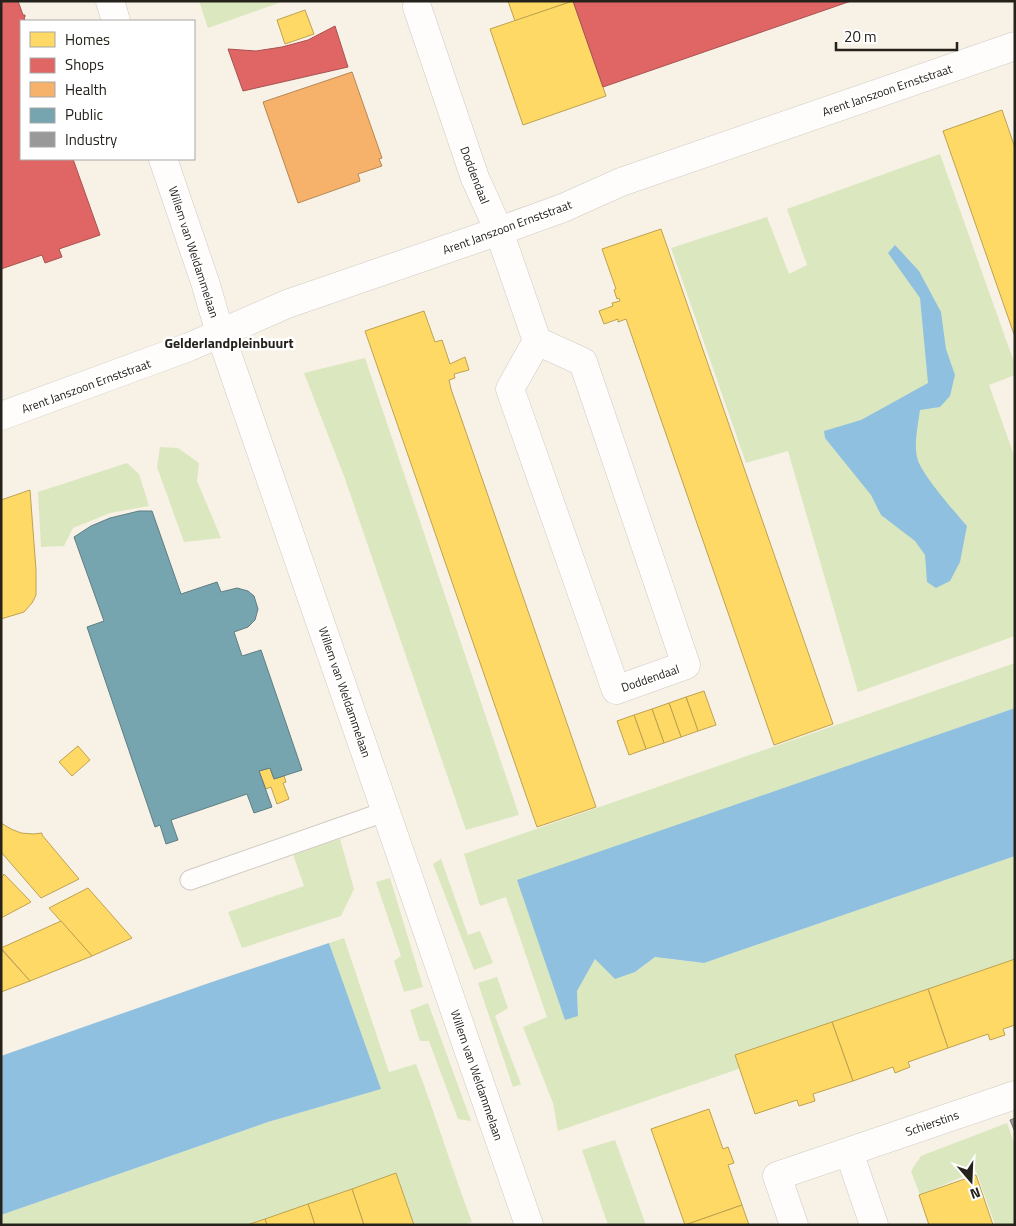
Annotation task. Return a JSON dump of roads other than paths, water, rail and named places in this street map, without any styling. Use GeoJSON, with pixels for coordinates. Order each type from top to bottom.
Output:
{"type":"FeatureCollection","features":[{"type":"Feature","properties":{"kind":"street"},"geometry":{"type":"LineString","coordinates":[[110,1],[116,20]]}},
{"type":"Feature","properties":{"kind":"street","name":"Doddendaal"},"geometry":{"type":"LineString","coordinates":[[412,3],[475,178],[499,231],[537,341],[583,362],[686,665],[616,690],[510,389],[537,341]]}},
{"type":"Feature","properties":{"kind":"street","name":"Arent Janszoon Ernststraat"},"geometry":{"type":"LineString","coordinates":[[1,416],[153,361],[287,304],[562,208],[621,182],[1015,46]]}},
{"type":"Feature","properties":{"kind":"street","name":"Willem van Weldammelaan"},"geometry":{"type":"LineString","coordinates":[[163,160],[205,282],[220,334],[529,1225]]}},
{"type":"Feature","properties":{"kind":"street","name":"Schierstins"},"geometry":{"type":"LineString","coordinates":[[794,1225],[777,1176],[1015,1095]]}},
{"type":"Feature","properties":{"kind":"street"},"geometry":{"type":"LineString","coordinates":[[849,1152],[874,1225]]}},
{"type":"Feature","properties":{"kind":"lane"},"geometry":{"type":"LineString","coordinates":[[190,880],[387,811]]}},
{"type":"Feature","properties":{"kind":"water"},"geometry":{"type":"Polygon","coordinates":[[[895,245],[919,271],[941,312],[946,349],[955,375],[950,396],[940,407],[920,410],[917,434],[916,452],[924,473],[967,526],[960,562],[950,581],[936,588],[927,582],[925,555],[915,541],[881,515],[871,495],[825,438],[824,431],[861,420],[928,383],[920,298],[888,253],[895,245]]]}},
{"type":"Feature","properties":{"kind":"water"},"geometry":{"type":"Polygon","coordinates":[[[1015,708],[1015,856],[704,963],[655,957],[635,972],[615,979],[595,959],[577,991],[578,1016],[565,1020],[517,880],[1015,708]]]}},
{"type":"Feature","properties":{"kind":"water"},"geometry":{"type":"Polygon","coordinates":[[[329,943],[381,1089],[268,1122],[1,1215],[1,1056],[329,943]]]}},
{"type":"Feature","properties":{"kind":"district","name":"Gelderlandpleinbuurt"},"geometry":{"type":"Point","coordinates":[229,342]}}]}
